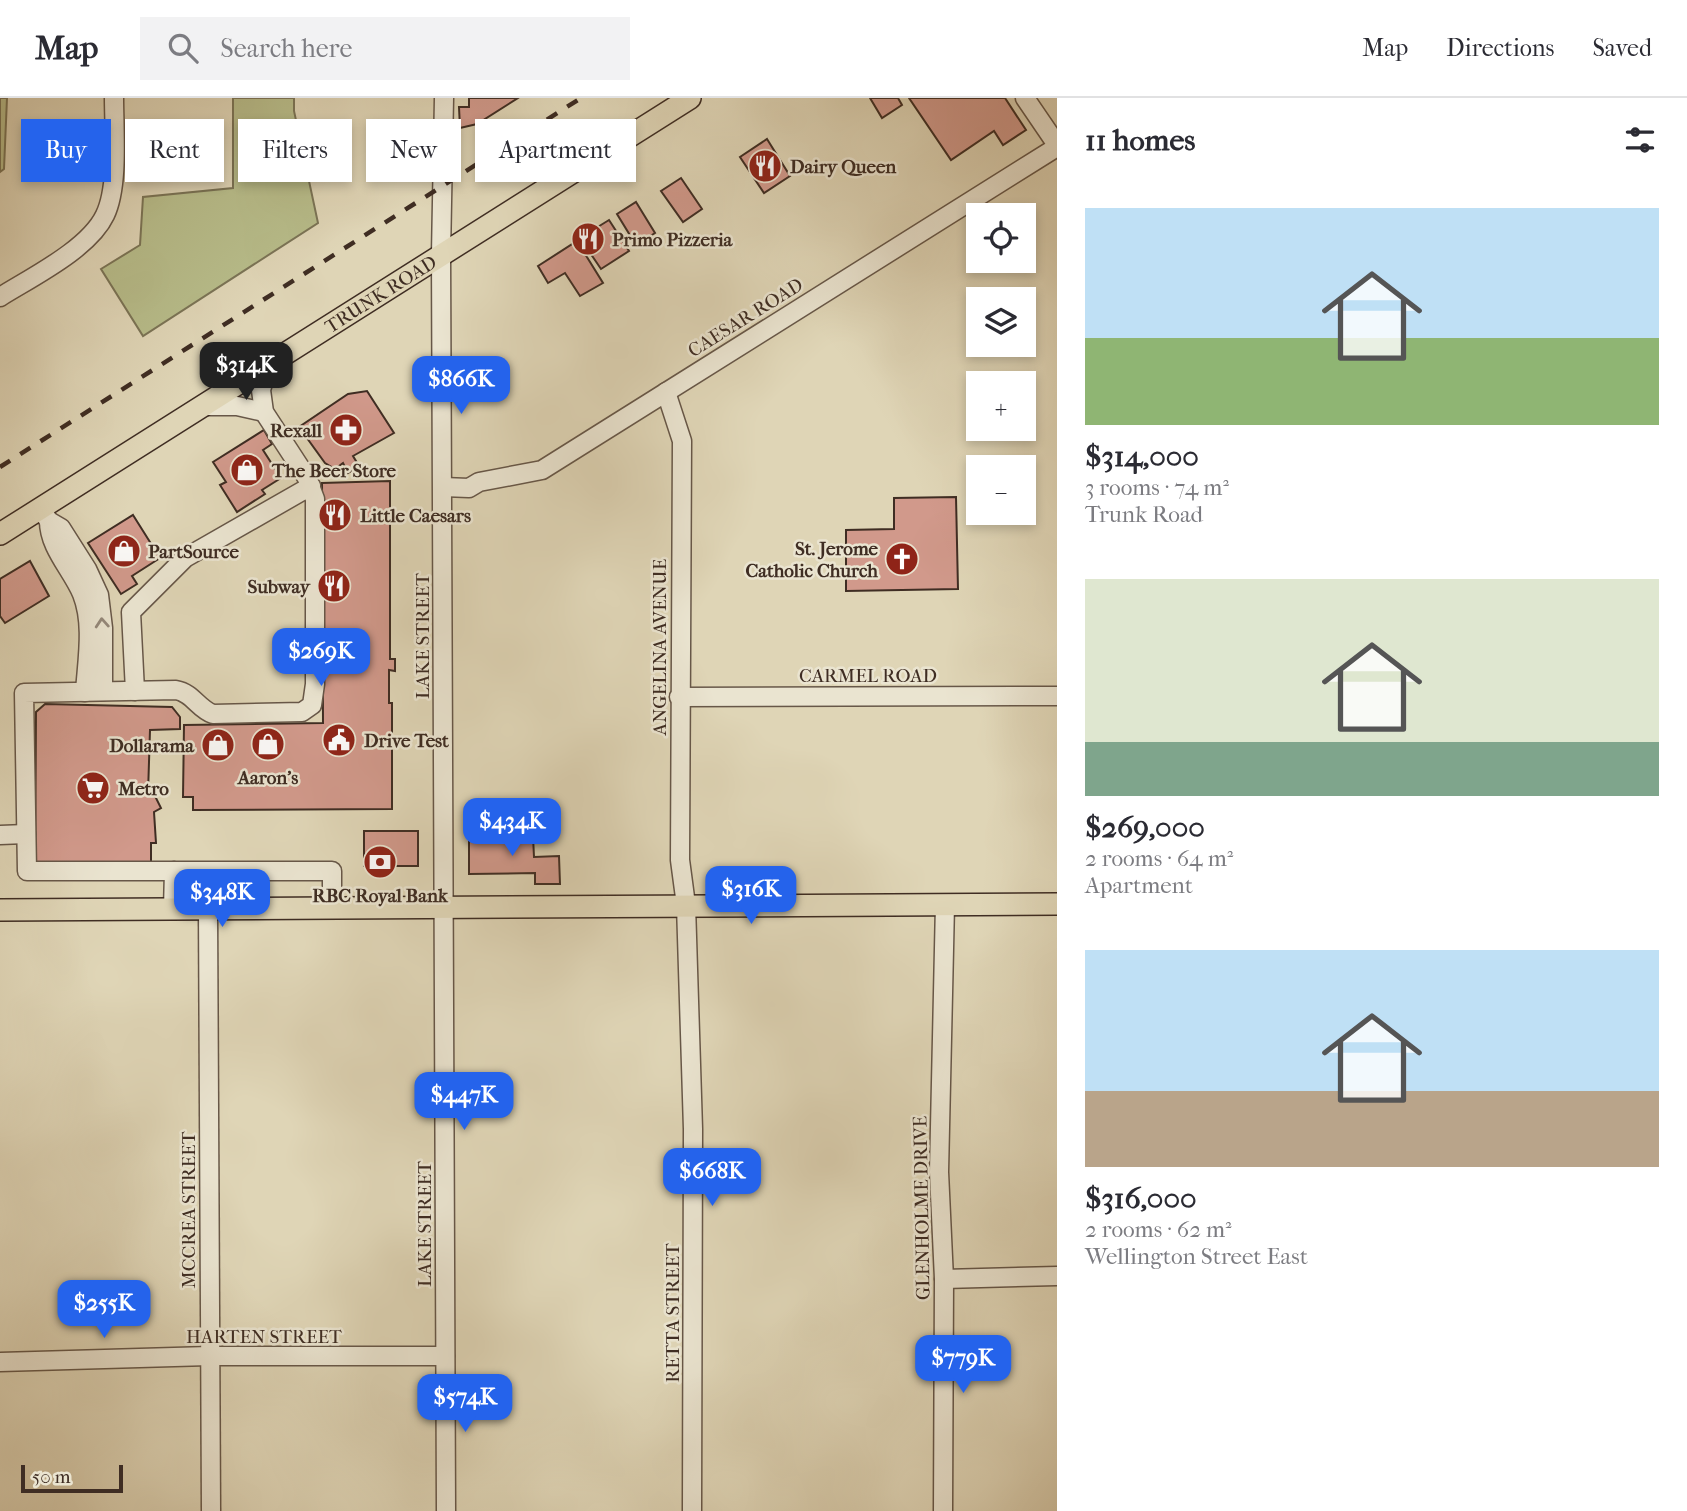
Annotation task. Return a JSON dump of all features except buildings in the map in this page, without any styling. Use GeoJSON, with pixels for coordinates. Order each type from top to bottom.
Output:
{"type":"FeatureCollection","features":[{"type":"Feature","properties":{"kind":"main road","name":"TRUNK ROAD"},"geometry":{"type":"LineString","coordinates":[[0,534],[44,515],[201,406],[690,98]]}},
{"type":"Feature","properties":{"kind":"main road"},"geometry":{"type":"LineString","coordinates":[[0,911],[1057,904]]}},
{"type":"Feature","properties":{"kind":"street"},"geometry":{"type":"LineString","coordinates":[[0,297],[80,247],[105,215],[114,175],[114,98]]}},
{"type":"Feature","properties":{"kind":"street","name":"LAKE STREET"},"geometry":{"type":"LineString","coordinates":[[444,98],[441,254],[446,1511]]}},
{"type":"Feature","properties":{"kind":"street"},"geometry":{"type":"LineString","coordinates":[[1025,98],[1057,146]]}},
{"type":"Feature","properties":{"kind":"street","name":"CAESAR ROAD"},"geometry":{"type":"LineString","coordinates":[[443,487],[469,488],[479,482],[542,470],[1057,146]]}},
{"type":"Feature","properties":{"kind":"street"},"geometry":{"type":"LineString","coordinates":[[269,363],[261,390],[264,412],[311,486],[315,499],[314,698],[308,710],[302,712],[213,714],[204,711],[184,691],[24,693],[27,871],[332,871],[332,908]]}},
{"type":"Feature","properties":{"kind":"street","name":"ANGELINA AVENUE"},"geometry":{"type":"LineString","coordinates":[[666,392],[682,441],[680,860],[686,905]]}},
{"type":"Feature","properties":{"kind":"street"},"geometry":{"type":"LineString","coordinates":[[201,406],[237,406],[264,412]]}},
{"type":"Feature","properties":{"kind":"street"},"geometry":{"type":"LineString","coordinates":[[135,691],[131,612],[185,558],[311,486]]}},
{"type":"Feature","properties":{"kind":"street"},"geometry":{"type":"LineString","coordinates":[[44,515],[49,535],[78,586],[87,610],[94,692]]}},
{"type":"Feature","properties":{"kind":"street","name":"CARMEL ROAD"},"geometry":{"type":"LineString","coordinates":[[679,697],[1057,696]]}},
{"type":"Feature","properties":{"kind":"street"},"geometry":{"type":"LineString","coordinates":[[0,835],[26,834]]}},
{"type":"Feature","properties":{"kind":"street"},"geometry":{"type":"LineString","coordinates":[[173,909],[174,871]]}},
{"type":"Feature","properties":{"kind":"street","name":"GLENHOLME DRIVE"},"geometry":{"type":"LineString","coordinates":[[943,1511],[944,1279],[939,1172],[945,904]]}},
{"type":"Feature","properties":{"kind":"street","name":"RETTA STREET"},"geometry":{"type":"LineString","coordinates":[[686,905],[693,1129],[692,1511]]}},
{"type":"Feature","properties":{"kind":"street","name":"MCCREA STREET"},"geometry":{"type":"LineString","coordinates":[[208,908],[211,1511]]}},
{"type":"Feature","properties":{"kind":"street"},"geometry":{"type":"LineString","coordinates":[[944,1279],[1057,1276]]}},
{"type":"Feature","properties":{"kind":"street","name":"HARTEN STREET"},"geometry":{"type":"LineString","coordinates":[[0,1362],[209,1356],[445,1356]]}},
{"type":"Feature","properties":{"kind":"green space"},"geometry":{"type":"Polygon","coordinates":[[[0,98],[7,98],[4,169],[0,172],[0,98]]]}},
{"type":"Feature","properties":{"kind":"green space"},"geometry":{"type":"Polygon","coordinates":[[[233,98],[294,98],[296,119],[238,119],[238,182],[309,182],[318,223],[143,336],[101,269],[140,245],[143,197],[233,188],[233,98]]]}},
{"type":"Feature","properties":{"kind":"railway"},"geometry":{"type":"LineString","coordinates":[[0,467],[581,98]]}},
{"type":"Feature","properties":{"kind":"place","name":"Dairy Queen"},"geometry":{"type":"Point","coordinates":[765,166]}},
{"type":"Feature","properties":{"kind":"place","name":"Primo Pizzeria"},"geometry":{"type":"Point","coordinates":[588,239]}},
{"type":"Feature","properties":{"kind":"place","name":"Rexall"},"geometry":{"type":"Point","coordinates":[346,430]}},
{"type":"Feature","properties":{"kind":"place","name":"The Beer Store"},"geometry":{"type":"Point","coordinates":[247,470]}},
{"type":"Feature","properties":{"kind":"place","name":"Little Caesars"},"geometry":{"type":"Point","coordinates":[335,515]}},
{"type":"Feature","properties":{"kind":"place","name":"PartSource"},"geometry":{"type":"Point","coordinates":[124,551]}},
{"type":"Feature","properties":{"kind":"place","name":"St. Jerome Catholic Church"},"geometry":{"type":"Point","coordinates":[902,559]}},
{"type":"Feature","properties":{"kind":"place","name":"Subway"},"geometry":{"type":"Point","coordinates":[334,586]}},
{"type":"Feature","properties":{"kind":"place","name":"Drive Test"},"geometry":{"type":"Point","coordinates":[339,740]}},
{"type":"Feature","properties":{"kind":"place","name":"Aaron's"},"geometry":{"type":"Point","coordinates":[268,744]}},
{"type":"Feature","properties":{"kind":"place","name":"Dollarama"},"geometry":{"type":"Point","coordinates":[218,745]}},
{"type":"Feature","properties":{"kind":"place","name":"Metro"},"geometry":{"type":"Point","coordinates":[93,788]}},
{"type":"Feature","properties":{"kind":"place","name":"RBC Royal Bank"},"geometry":{"type":"Point","coordinates":[380,862]}}]}
